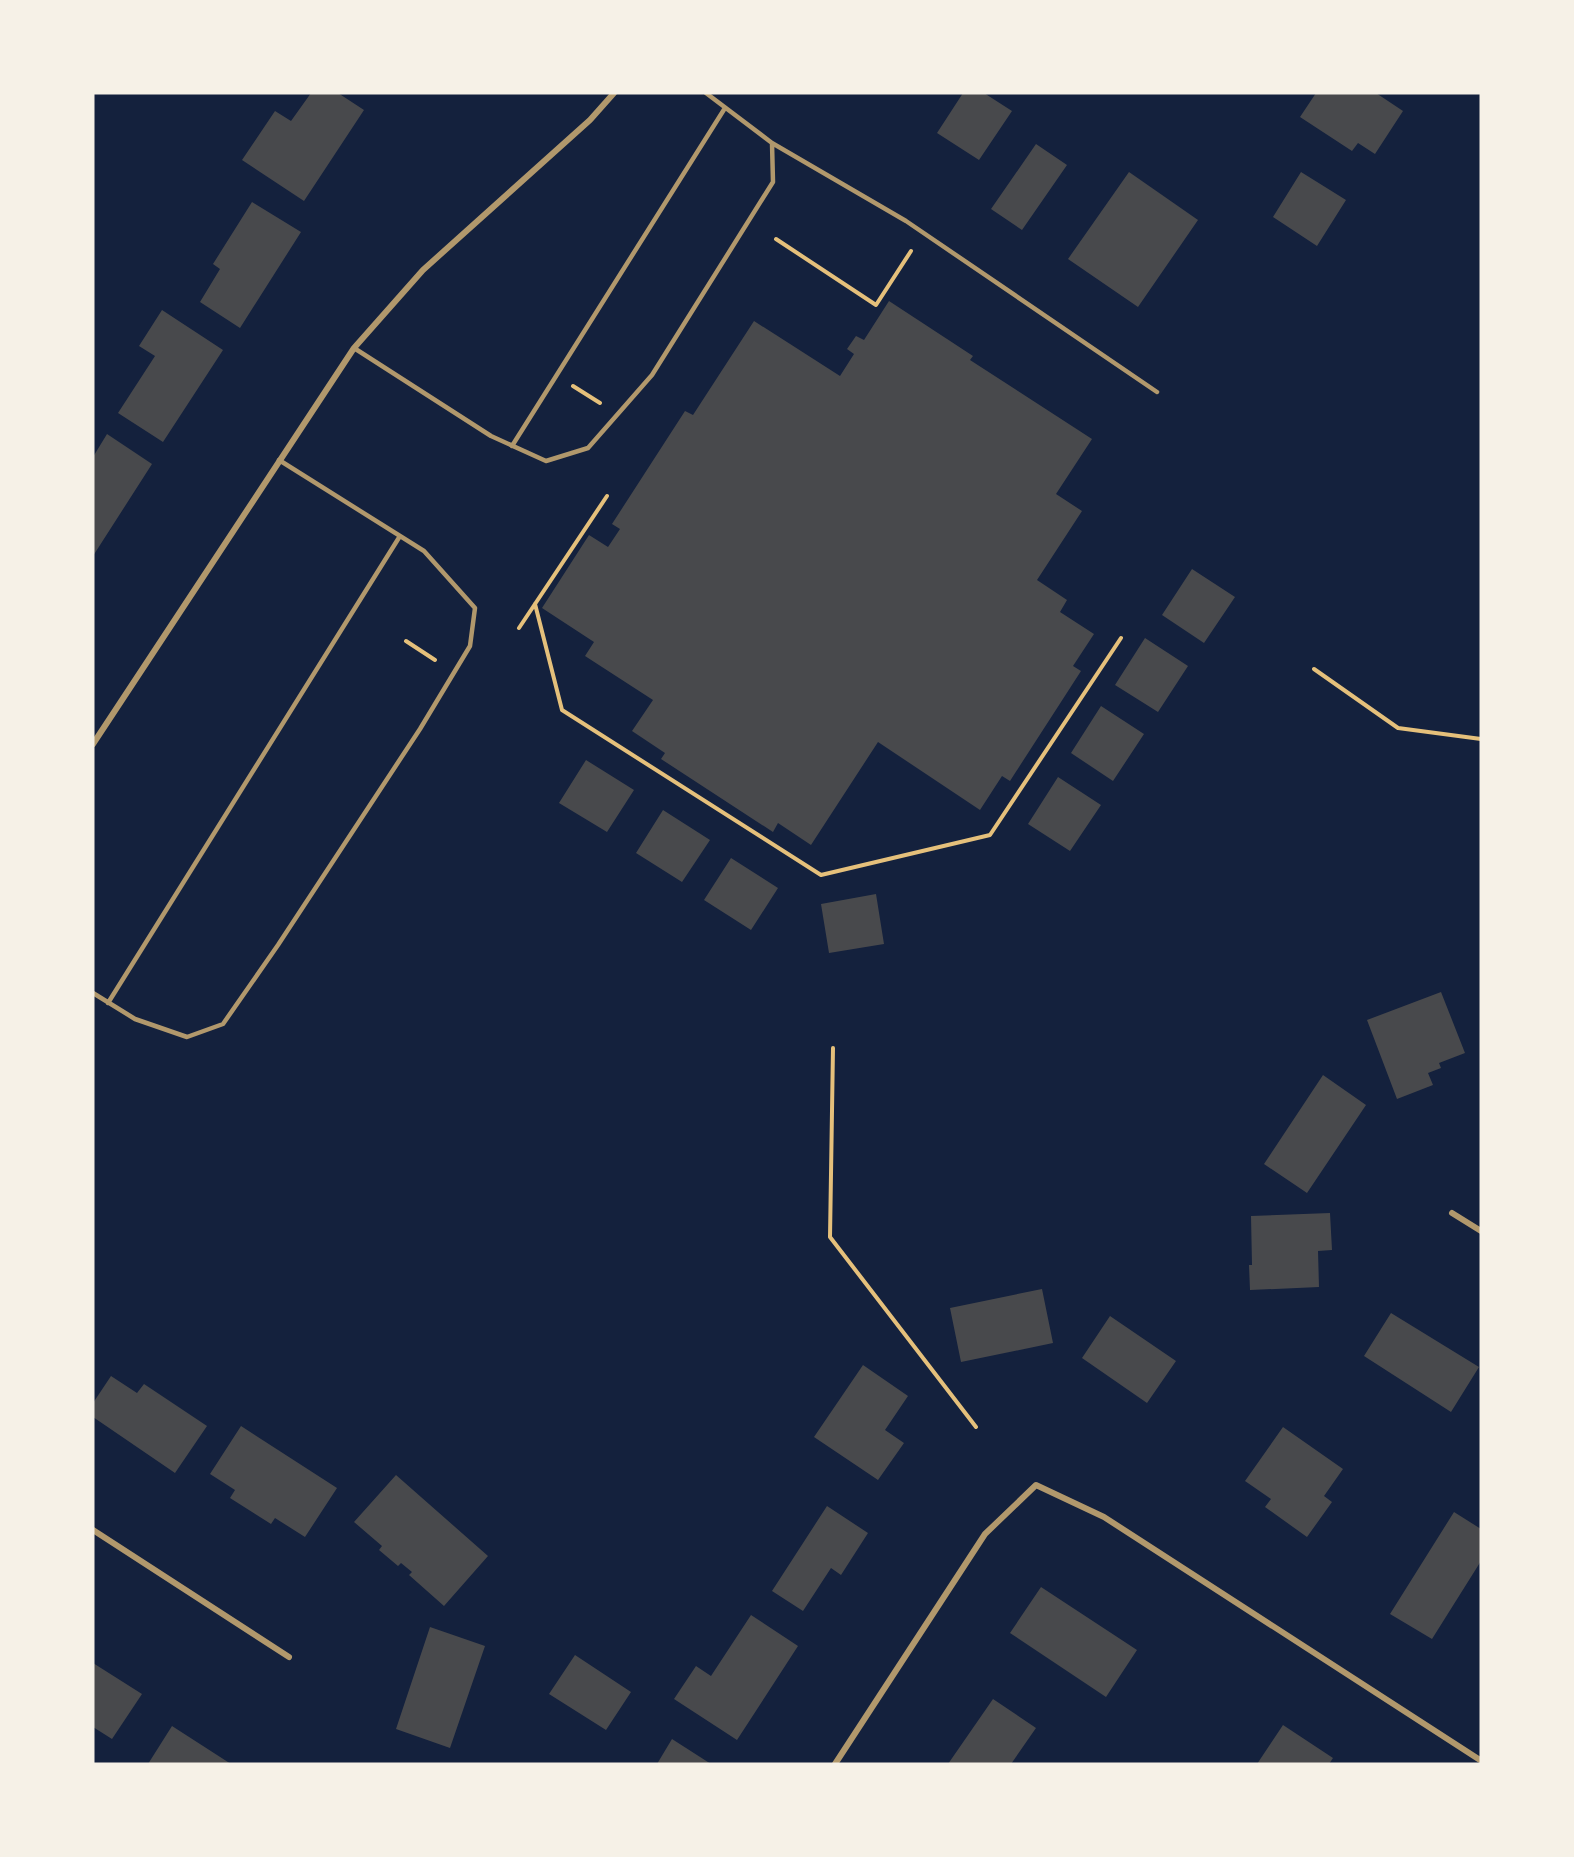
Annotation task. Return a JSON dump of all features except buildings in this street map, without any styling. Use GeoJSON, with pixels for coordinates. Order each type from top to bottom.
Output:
{"type":"FeatureCollection","features":[{"type":"Feature","properties":{"kind":"street"},"geometry":{"type":"LineString","coordinates":[[93,744],[354,348],[423,270],[590,120],[614,93]]}},
{"type":"Feature","properties":{"kind":"street"},"geometry":{"type":"LineString","coordinates":[[1452,1213],[1481,1231]]}},
{"type":"Feature","properties":{"kind":"street"},"geometry":{"type":"LineString","coordinates":[[835,1764],[985,1534],[1036,1485],[1104,1517],[1479,1760]]}},
{"type":"Feature","properties":{"kind":"street"},"geometry":{"type":"LineString","coordinates":[[93,1530],[289,1657]]}},
{"type":"Feature","properties":{"kind":"lane"},"geometry":{"type":"LineString","coordinates":[[706,93],[772,143],[923,233],[1157,392]]}},
{"type":"Feature","properties":{"kind":"lane"},"geometry":{"type":"LineString","coordinates":[[512,446],[725,108]]}},
{"type":"Feature","properties":{"kind":"lane"},"geometry":{"type":"LineString","coordinates":[[354,348],[491,436],[546,461],[588,448],[652,375],[773,182],[772,143]]}},
{"type":"Feature","properties":{"kind":"lane"},"geometry":{"type":"LineString","coordinates":[[93,993],[135,1019],[187,1037],[224,1024],[420,729],[470,646],[475,608],[424,551],[279,460]]}},
{"type":"Feature","properties":{"kind":"lane"},"geometry":{"type":"LineString","coordinates":[[108,1003],[400,536]]}},
{"type":"Feature","properties":{"kind":"path"},"geometry":{"type":"LineString","coordinates":[[776,239],[876,305],[923,233]]}},
{"type":"Feature","properties":{"kind":"path"},"geometry":{"type":"LineString","coordinates":[[557,375],[603,405]]}},
{"type":"Feature","properties":{"kind":"path"},"geometry":{"type":"LineString","coordinates":[[519,628],[607,496]]}},
{"type":"Feature","properties":{"kind":"path"},"geometry":{"type":"LineString","coordinates":[[535,604],[562,710],[822,875],[990,835],[1121,638]]}},
{"type":"Feature","properties":{"kind":"path"},"geometry":{"type":"LineString","coordinates":[[406,641],[435,660]]}},
{"type":"Feature","properties":{"kind":"path"},"geometry":{"type":"LineString","coordinates":[[1314,669],[1398,728],[1477,736],[1481,739]]}},
{"type":"Feature","properties":{"kind":"path"},"geometry":{"type":"LineString","coordinates":[[833,1048],[830,1237],[976,1427]]}}]}
